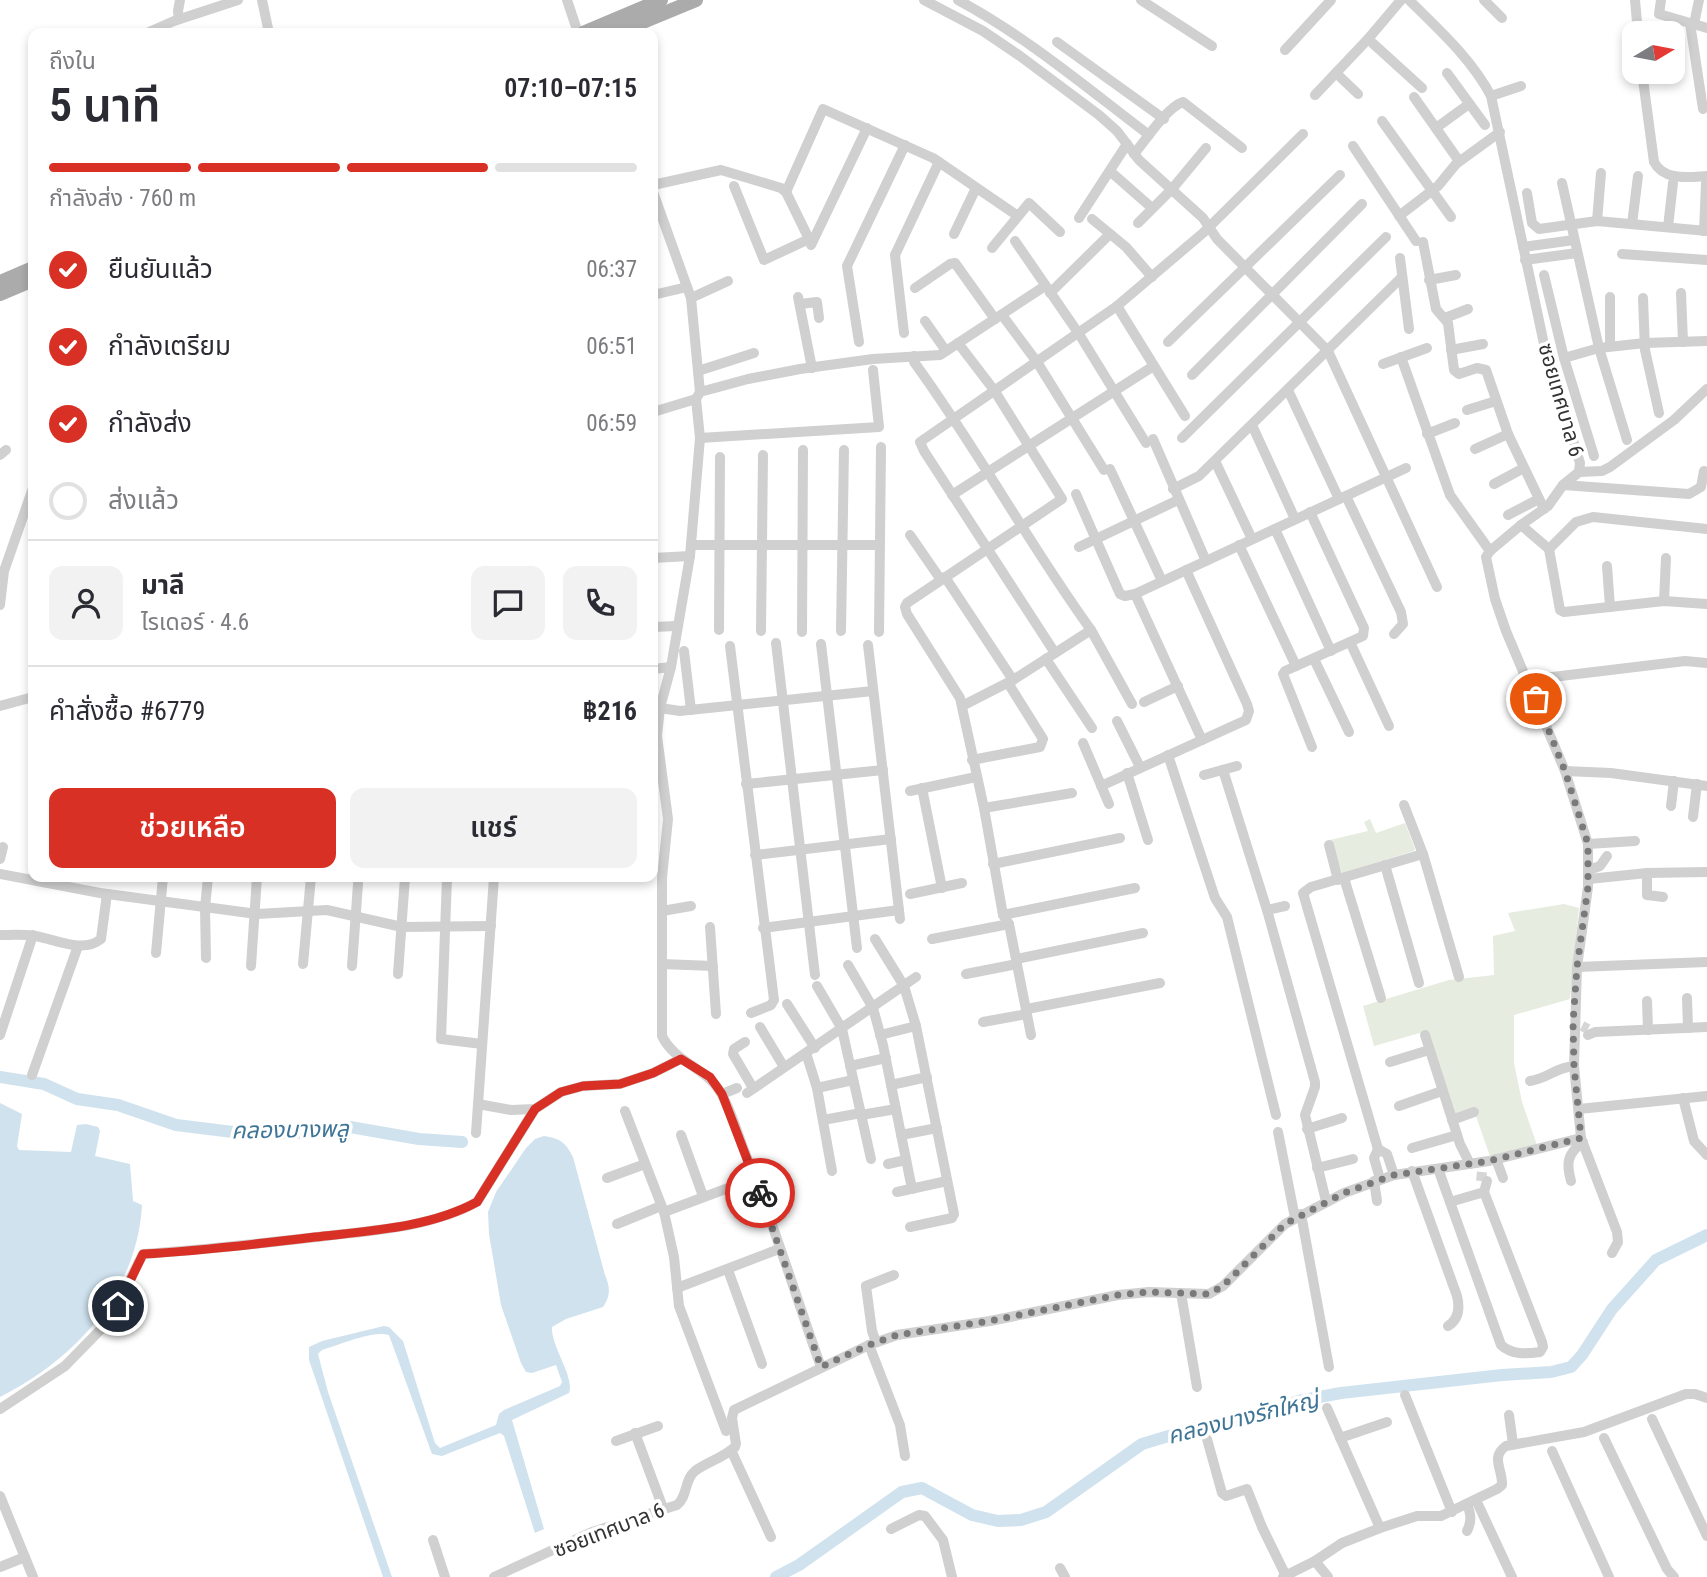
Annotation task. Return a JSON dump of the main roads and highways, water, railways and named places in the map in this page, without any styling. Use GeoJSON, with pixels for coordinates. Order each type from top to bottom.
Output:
{"type":"FeatureCollection","features":[{"type":"Feature","properties":{"kind":"main road"},"geometry":{"type":"LineString","coordinates":[[593,28],[661,0]]}},
{"type":"Feature","properties":{"kind":"main road"},"geometry":{"type":"LineString","coordinates":[[628,28],[692,1]]}},
{"type":"Feature","properties":{"kind":"main road"},"geometry":{"type":"LineString","coordinates":[[0,282],[28,270]]}},
{"type":"Feature","properties":{"kind":"main road"},"geometry":{"type":"LineString","coordinates":[[0,294],[28,282]]}},
{"type":"Feature","properties":{"kind":"water"},"geometry":{"type":"Polygon","coordinates":[[[0,1103],[22,1114],[17,1146],[19,1150],[71,1152],[77,1125],[98,1127],[100,1131],[95,1156],[130,1164],[133,1201],[142,1205],[138,1237],[128,1267],[115,1294],[97,1320],[77,1343],[53,1363],[0,1397],[0,1103]]]}},
{"type":"Feature","properties":{"kind":"water"},"geometry":{"type":"Polygon","coordinates":[[[544,1136],[562,1142],[573,1157],[609,1291],[603,1307],[566,1319],[552,1327],[555,1344],[569,1379],[569,1393],[512,1420],[544,1529],[535,1533],[504,1436],[500,1433],[442,1456],[432,1454],[389,1335],[365,1336],[322,1350],[318,1354],[328,1392],[392,1577],[383,1577],[309,1360],[309,1347],[322,1341],[389,1327],[403,1341],[435,1443],[440,1448],[496,1425],[499,1414],[504,1410],[560,1386],[562,1382],[556,1365],[532,1373],[526,1372],[521,1363],[501,1305],[489,1234],[488,1212],[496,1192],[526,1148],[535,1139],[544,1136]]]}},
{"type":"Feature","properties":{"kind":"waterway","name":"คลองบางพลู"},"geometry":{"type":"LineString","coordinates":[[0,1077],[44,1084],[77,1099],[118,1105],[176,1125],[241,1133],[302,1133],[350,1127],[419,1139],[462,1142]]}},
{"type":"Feature","properties":{"kind":"waterway","name":"คลองบางรักใหญ่"},"geometry":{"type":"LineString","coordinates":[[776,1577],[799,1565],[902,1492],[922,1488],[972,1515],[998,1521],[1021,1520],[1046,1512],[1142,1444],[1192,1429],[1256,1417],[1298,1401],[1341,1393],[1551,1372],[1571,1367],[1612,1309],[1656,1260],[1707,1235]]}},
{"type":"Feature","properties":{"kind":"tunnel"},"geometry":{"type":"LineString","coordinates":[[1582,1026],[1588,1029]]}},
{"type":"Feature","properties":{"kind":"tunnel"},"geometry":{"type":"LineString","coordinates":[[1481,1181],[1482,1172]]}}]}
